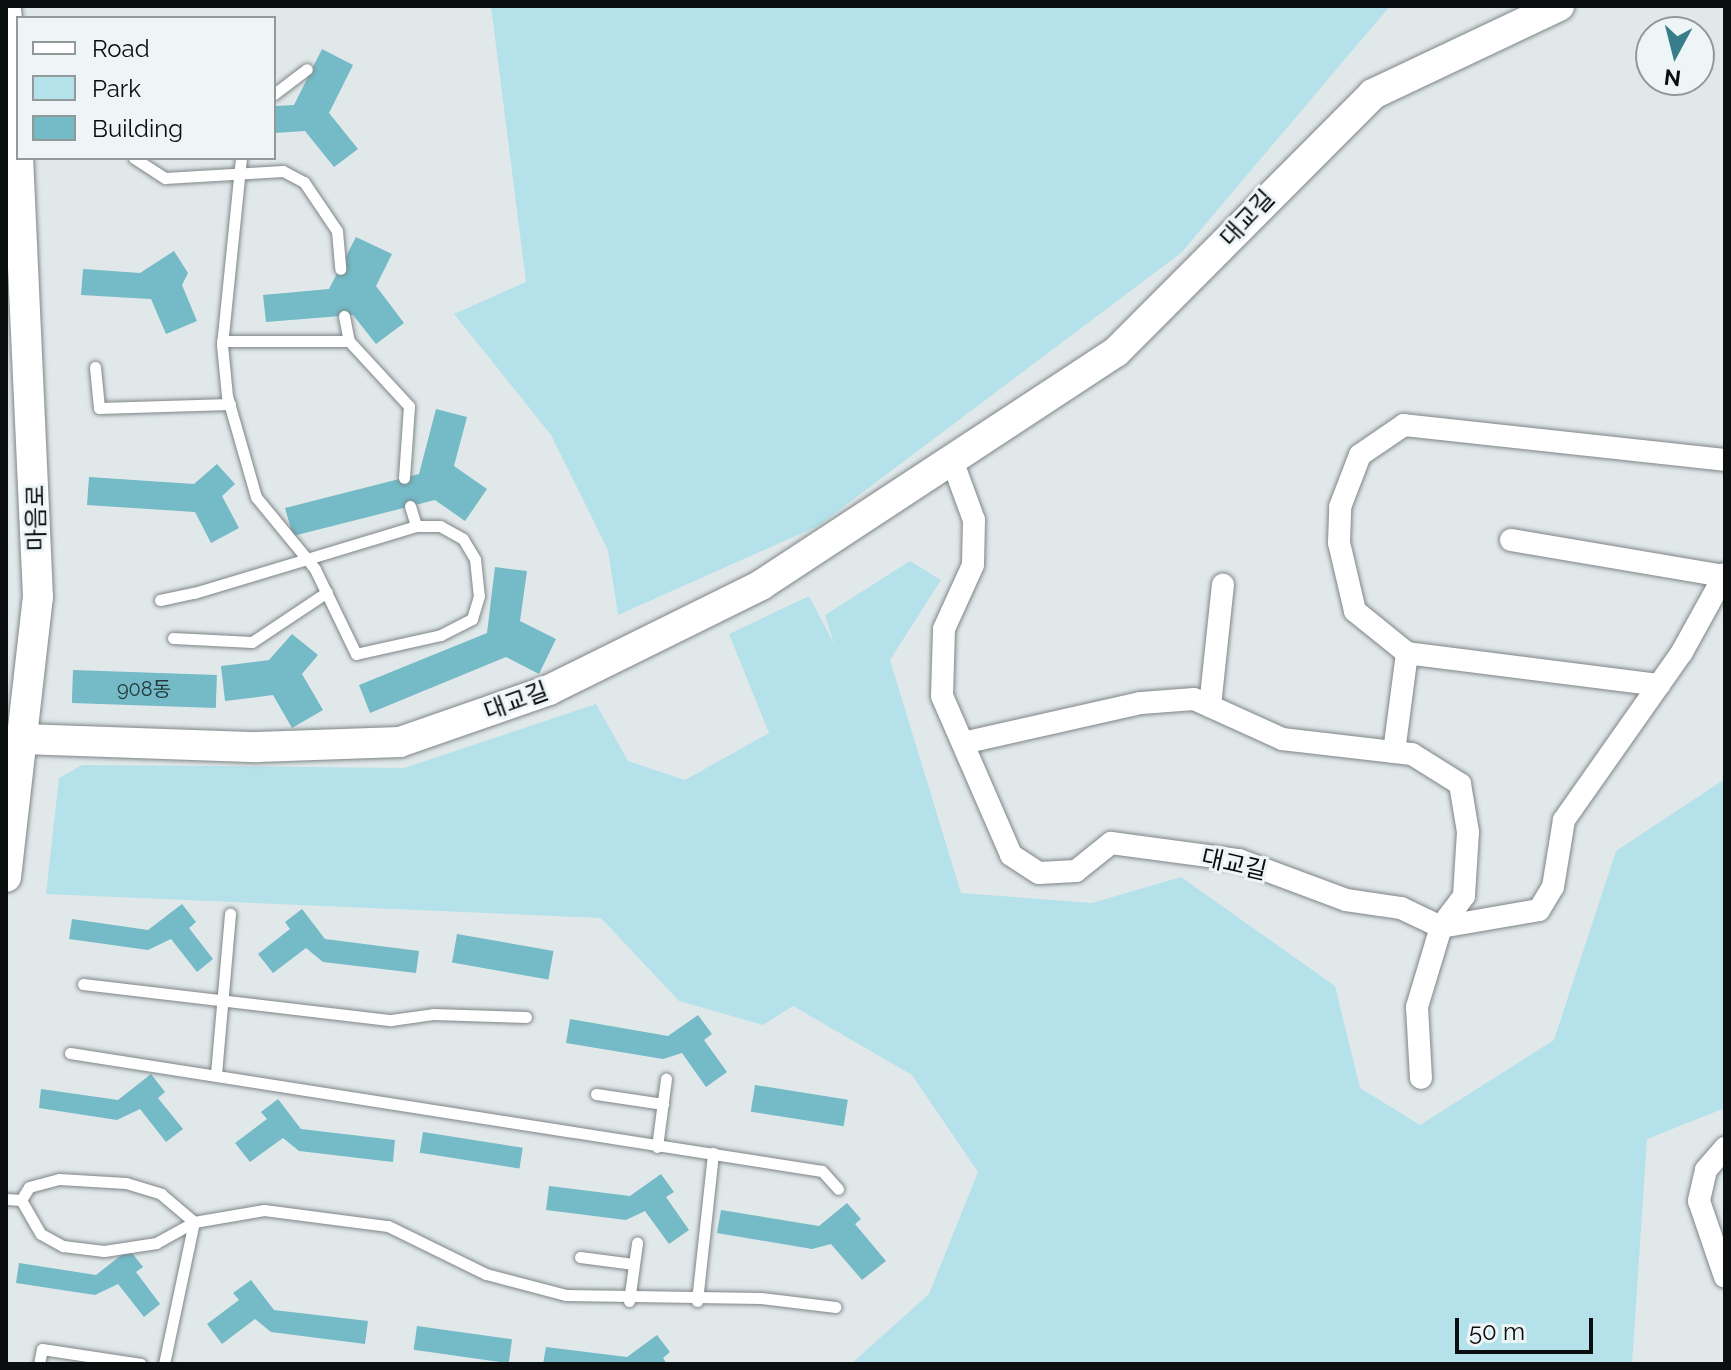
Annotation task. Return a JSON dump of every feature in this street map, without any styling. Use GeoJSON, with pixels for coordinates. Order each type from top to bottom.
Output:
{"type":"FeatureCollection","features":[{"type":"Feature","properties":{"kind":"street","name":"대교길"},"geometry":{"type":"LineString","coordinates":[[23,739],[257,747],[400,742],[549,690],[761,585],[1116,352],[1373,94],[1559,6]]}},
{"type":"Feature","properties":{"kind":"street"},"geometry":{"type":"LineString","coordinates":[[6,9],[16,129]]}},
{"type":"Feature","properties":{"kind":"street","name":"마음로"},"geometry":{"type":"LineString","coordinates":[[6,877],[38,597],[18,160]]}},
{"type":"Feature","properties":{"kind":"street"},"geometry":{"type":"LineString","coordinates":[[1659,685],[1407,653],[1355,611],[1339,543],[1340,507],[1360,455],[1404,425],[1725,460]]}},
{"type":"Feature","properties":{"kind":"street","name":"대교길"},"geometry":{"type":"LineString","coordinates":[[952,460],[974,520],[973,565],[944,629],[942,696],[1011,855],[1039,873],[1076,871],[1111,843],[1239,860],[1346,900],[1401,908],[1441,927]]}},
{"type":"Feature","properties":{"kind":"street"},"geometry":{"type":"LineString","coordinates":[[1441,927],[1539,910],[1553,887],[1564,820],[1659,685],[1724,575],[1511,540]]}},
{"type":"Feature","properties":{"kind":"street"},"geometry":{"type":"LineString","coordinates":[[1210,706],[1223,585]]}},
{"type":"Feature","properties":{"kind":"street"},"geometry":{"type":"LineString","coordinates":[[1394,752],[1407,653]]}},
{"type":"Feature","properties":{"kind":"street"},"geometry":{"type":"LineString","coordinates":[[963,743],[1141,703],[1194,699],[1282,739],[1412,754],[1460,784],[1468,832],[1464,896],[1441,927],[1417,1007],[1421,1078]]}},
{"type":"Feature","properties":{"kind":"street"},"geometry":{"type":"LineString","coordinates":[[1725,1148],[1706,1170],[1699,1201],[1725,1277]]}},
{"type":"Feature","properties":{"kind":"lane"},"geometry":{"type":"LineString","coordinates":[[276,92],[307,69]]}},
{"type":"Feature","properties":{"kind":"lane"},"geometry":{"type":"LineString","coordinates":[[137,160],[165,178],[241,164],[283,171],[304,182],[337,231],[340,269]]}},
{"type":"Feature","properties":{"kind":"lane"},"geometry":{"type":"LineString","coordinates":[[160,600],[307,559],[416,526],[440,526],[463,539],[478,584],[472,619],[441,635],[356,654],[327,592],[307,559],[256,497],[230,404],[222,341],[241,164]]}},
{"type":"Feature","properties":{"kind":"lane"},"geometry":{"type":"LineString","coordinates":[[344,316],[349,341],[409,406],[404,478]]}},
{"type":"Feature","properties":{"kind":"lane"},"geometry":{"type":"LineString","coordinates":[[222,341],[349,341]]}},
{"type":"Feature","properties":{"kind":"lane"},"geometry":{"type":"LineString","coordinates":[[95,367],[99,408],[230,404]]}},
{"type":"Feature","properties":{"kind":"lane"},"geometry":{"type":"LineString","coordinates":[[410,506],[416,526]]}},
{"type":"Feature","properties":{"kind":"lane"},"geometry":{"type":"LineString","coordinates":[[173,638],[252,642],[327,592]]}},
{"type":"Feature","properties":{"kind":"lane"},"geometry":{"type":"LineString","coordinates":[[216,1074],[230,914]]}},
{"type":"Feature","properties":{"kind":"lane"},"geometry":{"type":"LineString","coordinates":[[83,984],[391,1020],[433,1014],[526,1017]]}},
{"type":"Feature","properties":{"kind":"lane"},"geometry":{"type":"LineString","coordinates":[[70,1053],[822,1171],[838,1189]]}},
{"type":"Feature","properties":{"kind":"lane"},"geometry":{"type":"LineString","coordinates":[[657,1147],[666,1079]]}},
{"type":"Feature","properties":{"kind":"lane"},"geometry":{"type":"LineString","coordinates":[[596,1094],[663,1104]]}},
{"type":"Feature","properties":{"kind":"lane"},"geometry":{"type":"LineString","coordinates":[[697,1301],[713,1153]]}},
{"type":"Feature","properties":{"kind":"lane"},"geometry":{"type":"LineString","coordinates":[[21,1200],[29,1187],[59,1179],[126,1183],[161,1194],[194,1222]]}},
{"type":"Feature","properties":{"kind":"lane"},"geometry":{"type":"LineString","coordinates":[[6,1199],[21,1200]]}},
{"type":"Feature","properties":{"kind":"lane"},"geometry":{"type":"LineString","coordinates":[[21,1200],[41,1234],[63,1246],[104,1251],[156,1243],[194,1222],[264,1210],[388,1226],[486,1274],[566,1295],[629,1301],[835,1307]]}},
{"type":"Feature","properties":{"kind":"lane"},"geometry":{"type":"LineString","coordinates":[[164,1364],[194,1222]]}},
{"type":"Feature","properties":{"kind":"lane"},"geometry":{"type":"LineString","coordinates":[[629,1301],[637,1243]]}},
{"type":"Feature","properties":{"kind":"lane"},"geometry":{"type":"LineString","coordinates":[[580,1257],[634,1264]]}},
{"type":"Feature","properties":{"kind":"lane"},"geometry":{"type":"LineString","coordinates":[[39,1364],[42,1349],[141,1364]]}},
{"type":"Feature","properties":{"kind":"green space"},"geometry":{"type":"Polygon","coordinates":[[[491,6],[1390,6],[1181,253],[818,526],[618,615],[608,550],[551,435],[454,314],[526,282],[491,6]]]}},
{"type":"Feature","properties":{"kind":"green space"},"geometry":{"type":"Polygon","coordinates":[[[910,561],[941,580],[890,660],[961,893],[1092,903],[1181,877],[1335,986],[1360,1088],[1420,1125],[1554,1040],[1616,851],[1725,779],[1725,1108],[1647,1139],[1632,1364],[851,1364],[929,1294],[978,1172],[912,1075],[793,1006],[763,1025],[679,1001],[601,918],[46,894],[59,778],[82,765],[404,768],[596,704],[628,761],[685,780],[769,733],[729,634],[809,596],[834,644],[825,615],[910,561]]]}},
{"type":"Feature","properties":{"kind":"building"},"geometry":{"type":"Polygon","coordinates":[[[322,49],[353,65],[329,113],[358,149],[334,167],[305,131],[276,133],[276,106],[294,105],[322,49]]]}},
{"type":"Feature","properties":{"kind":"building"},"geometry":{"type":"Polygon","coordinates":[[[356,237],[392,254],[376,286],[404,323],[376,344],[353,315],[266,322],[263,295],[329,289],[356,237]]]}},
{"type":"Feature","properties":{"kind":"building"},"geometry":{"type":"Polygon","coordinates":[[[174,251],[188,273],[182,285],[197,321],[166,334],[151,299],[81,295],[83,269],[140,273],[174,251]]]}},
{"type":"Feature","properties":{"kind":"building"},"geometry":{"type":"Polygon","coordinates":[[[436,409],[467,417],[454,466],[487,489],[465,521],[435,500],[293,536],[285,508],[419,474],[436,409]]]}},
{"type":"Feature","properties":{"kind":"building"},"geometry":{"type":"Polygon","coordinates":[[[217,464],[235,484],[222,496],[239,528],[211,543],[195,512],[87,505],[89,477],[194,484],[217,464]]]}},
{"type":"Feature","properties":{"kind":"building"},"geometry":{"type":"Polygon","coordinates":[[[495,567],[527,571],[520,621],[556,639],[539,674],[506,657],[370,713],[359,685],[487,633],[495,567]]]}},
{"type":"Feature","properties":{"kind":"building"},"geometry":{"type":"Polygon","coordinates":[[[292,634],[318,655],[302,674],[323,710],[292,728],[273,695],[225,701],[221,666],[269,660],[292,634]]]}},
{"type":"Feature","properties":{"kind":"building"},"geometry":{"type":"Polygon","coordinates":[[[73,670],[217,675],[216,708],[72,703],[73,670]]]}},
{"type":"Feature","properties":{"kind":"building"},"geometry":{"type":"Polygon","coordinates":[[[182,904],[196,922],[189,928],[213,959],[197,972],[171,939],[148,950],[69,939],[72,919],[148,930],[182,904]]]}},
{"type":"Feature","properties":{"kind":"building"},"geometry":{"type":"Polygon","coordinates":[[[302,909],[325,939],[419,951],[416,973],[323,962],[306,948],[273,973],[258,954],[290,929],[285,922],[302,909]]]}},
{"type":"Feature","properties":{"kind":"building"},"geometry":{"type":"Polygon","coordinates":[[[457,934],[554,951],[548,980],[452,963],[457,934]]]}},
{"type":"Feature","properties":{"kind":"building"},"geometry":{"type":"Polygon","coordinates":[[[698,1015],[712,1034],[704,1040],[727,1072],[706,1087],[682,1053],[663,1059],[566,1043],[570,1019],[668,1036],[698,1015]]]}},
{"type":"Feature","properties":{"kind":"building"},"geometry":{"type":"Polygon","coordinates":[[[151,1074],[165,1092],[158,1098],[183,1129],[166,1142],[140,1109],[117,1120],[39,1108],[41,1089],[118,1100],[151,1074]]]}},
{"type":"Feature","properties":{"kind":"building"},"geometry":{"type":"Polygon","coordinates":[[[755,1085],[848,1100],[844,1126],[751,1112],[755,1085]]]}},
{"type":"Feature","properties":{"kind":"building"},"geometry":{"type":"Polygon","coordinates":[[[278,1099],[301,1129],[395,1140],[393,1162],[299,1151],[283,1138],[250,1162],[235,1143],[267,1119],[261,1112],[278,1099]]]}},
{"type":"Feature","properties":{"kind":"building"},"geometry":{"type":"Polygon","coordinates":[[[423,1132],[523,1148],[519,1169],[420,1153],[423,1132]]]}},
{"type":"Feature","properties":{"kind":"building"},"geometry":{"type":"Polygon","coordinates":[[[661,1174],[674,1192],[666,1197],[689,1230],[669,1244],[645,1211],[626,1220],[546,1210],[549,1186],[630,1196],[661,1174]]]}},
{"type":"Feature","properties":{"kind":"building"},"geometry":{"type":"Polygon","coordinates":[[[847,1203],[861,1219],[855,1224],[886,1261],[862,1280],[831,1244],[812,1249],[717,1233],[721,1210],[819,1226],[847,1203]]]}},
{"type":"Feature","properties":{"kind":"building"},"geometry":{"type":"Polygon","coordinates":[[[129,1249],[143,1267],[136,1272],[160,1304],[144,1317],[118,1284],[95,1295],[16,1283],[19,1263],[96,1275],[129,1249]]]}},
{"type":"Feature","properties":{"kind":"building"},"geometry":{"type":"Polygon","coordinates":[[[251,1280],[274,1310],[368,1321],[365,1344],[271,1332],[255,1319],[222,1344],[207,1324],[239,1300],[233,1293],[251,1280]]]}},
{"type":"Feature","properties":{"kind":"building"},"geometry":{"type":"Polygon","coordinates":[[[417,1326],[512,1339],[509,1363],[414,1350],[417,1326]]]}},
{"type":"Feature","properties":{"kind":"building"},"geometry":{"type":"Polygon","coordinates":[[[657,1335],[670,1352],[663,1358],[667,1364],[543,1364],[546,1347],[627,1357],[657,1335]]]}}]}
